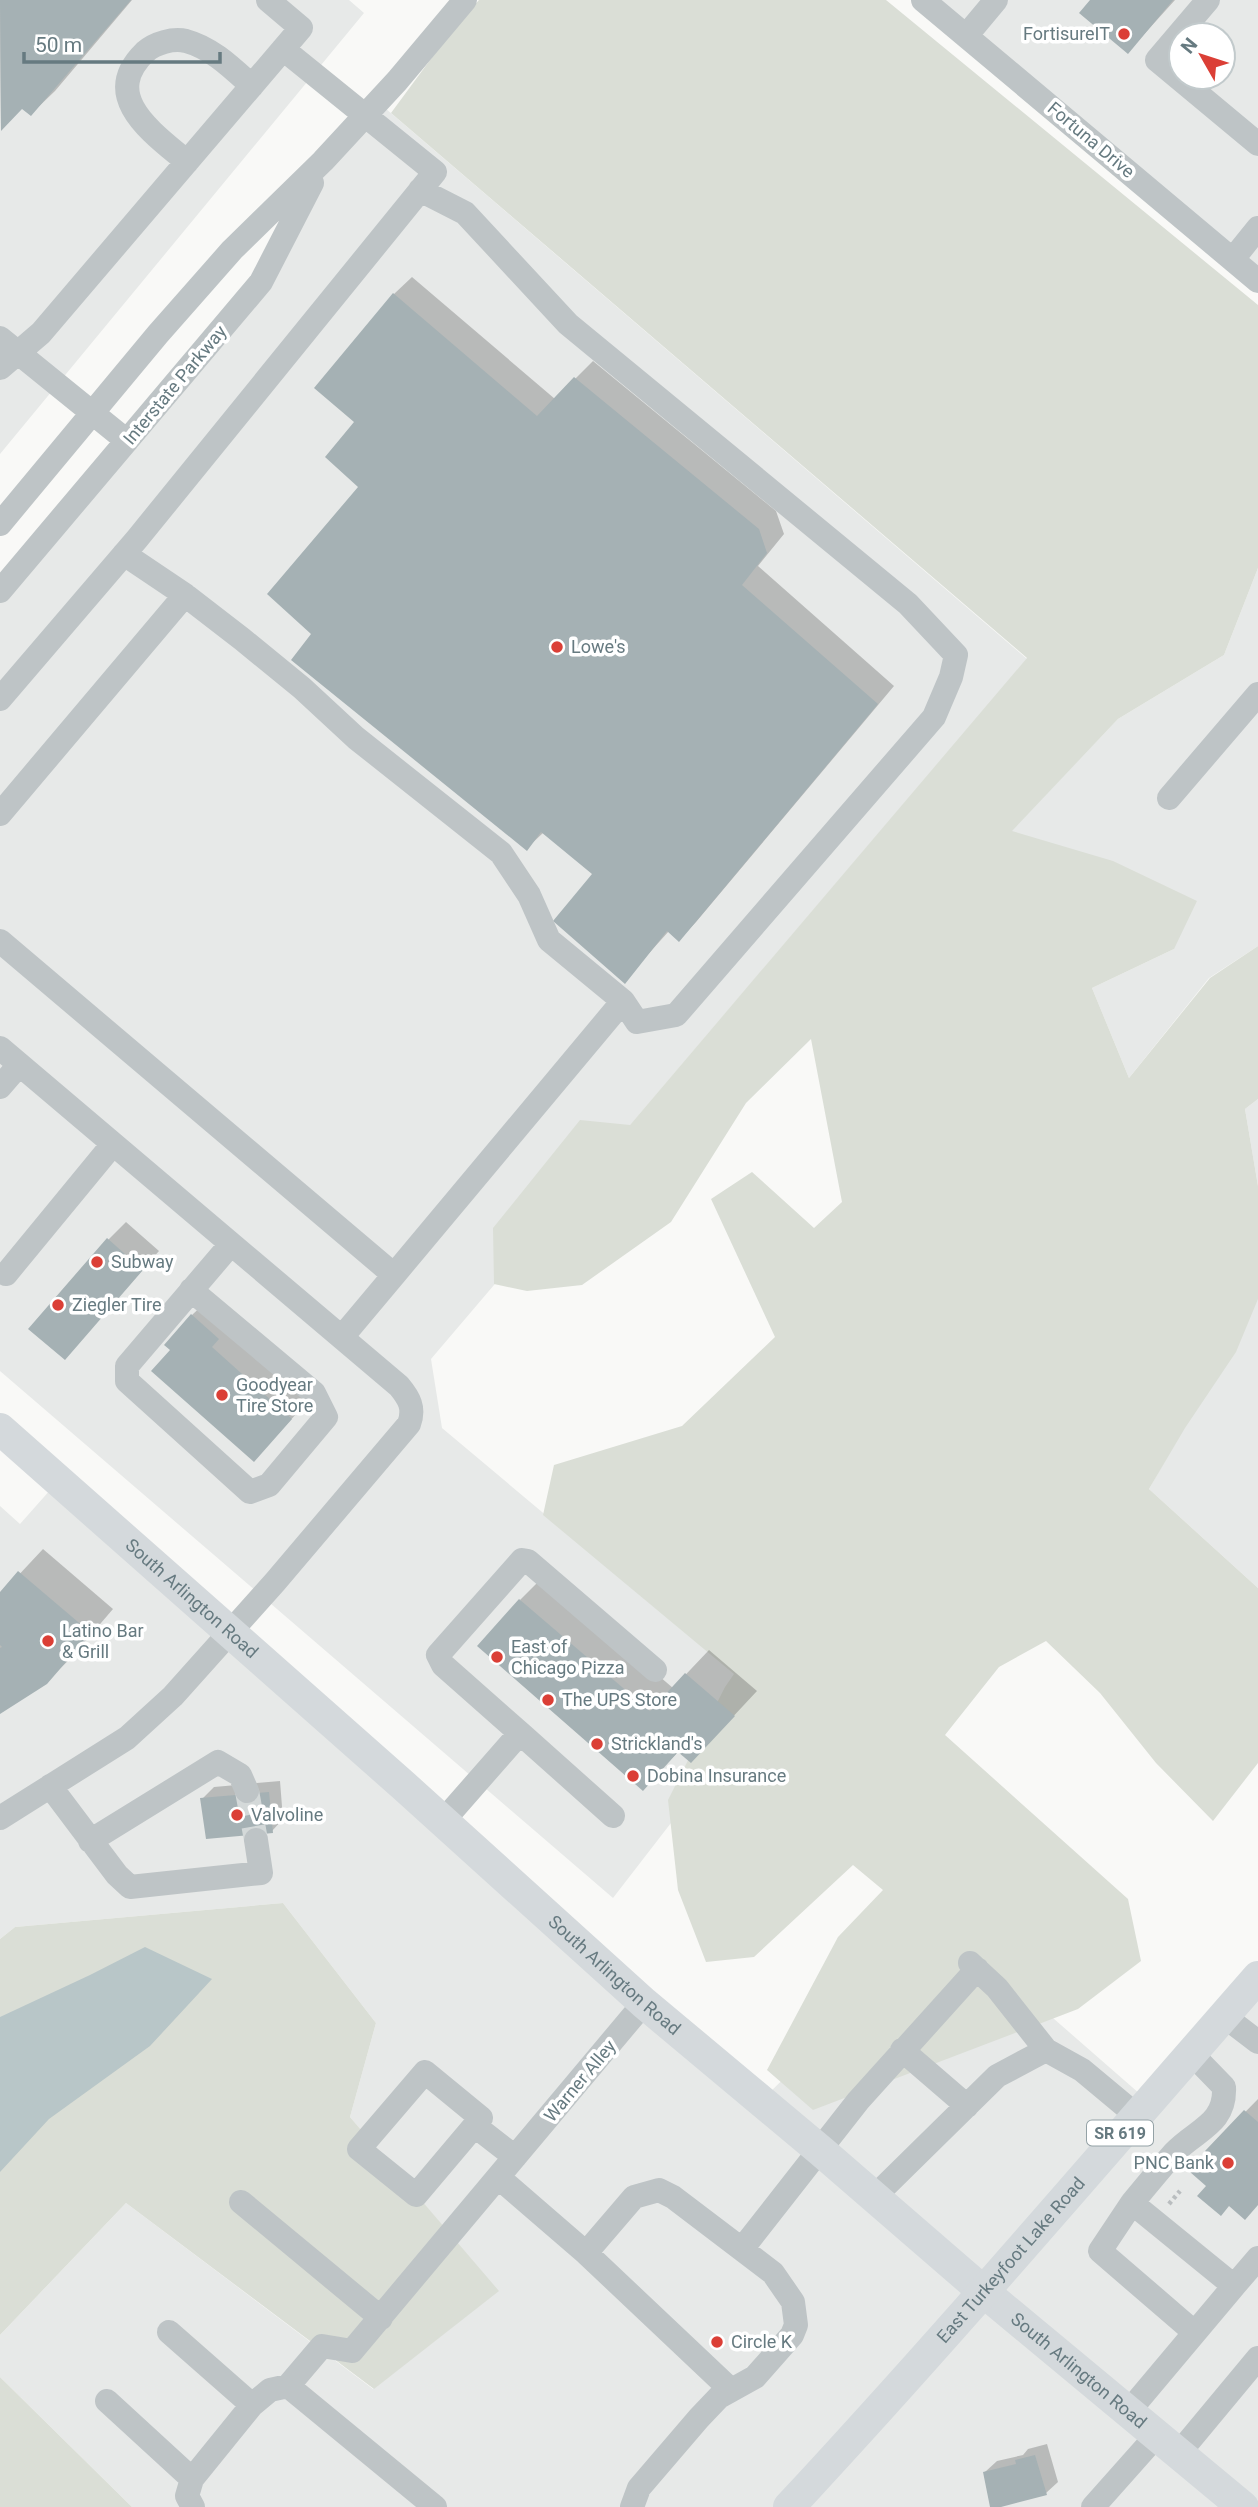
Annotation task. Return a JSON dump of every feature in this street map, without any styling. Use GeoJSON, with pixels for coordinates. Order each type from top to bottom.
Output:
{"type":"FeatureCollection","features":[{"type":"Feature","properties":{"kind":"main road","name":"South Arlington Road"},"geometry":{"type":"LineString","coordinates":[[0,1429],[231,1632],[644,2003],[984,2292],[1243,2507]]}},
{"type":"Feature","properties":{"kind":"main road","name":"East Turkeyfoot Lake Road"},"geometry":{"type":"LineString","coordinates":[[789,2507],[984,2292],[1136,2115],[1257,1980]]}},
{"type":"Feature","properties":{"kind":"street"},"geometry":{"type":"LineString","coordinates":[[127,440],[6,353],[41,333],[301,28],[268,0]]}},
{"type":"Feature","properties":{"kind":"street","name":"Interstate Parkway"},"geometry":{"type":"LineString","coordinates":[[0,524],[232,250],[323,161],[466,0]]}},
{"type":"Feature","properties":{"kind":"street","name":"Fortuna Drive"},"geometry":{"type":"LineString","coordinates":[[923,0],[1258,281]]}},
{"type":"Feature","properties":{"kind":"street"},"geometry":{"type":"LineString","coordinates":[[966,36],[996,0]]}},
{"type":"Feature","properties":{"kind":"street"},"geometry":{"type":"LineString","coordinates":[[1208,0],[1157,60],[1258,144]]}},
{"type":"Feature","properties":{"kind":"street"},"geometry":{"type":"LineString","coordinates":[[187,162],[146,127],[130,103],[127,83],[135,62],[151,47],[170,41],[185,41],[213,52],[252,86]]}},
{"type":"Feature","properties":{"kind":"street"},"geometry":{"type":"LineString","coordinates":[[0,699],[124,554],[435,172],[283,49]]}},
{"type":"Feature","properties":{"kind":"street","name":"Interstate Parkway"},"geometry":{"type":"LineString","coordinates":[[0,591],[261,282],[323,161]]}},
{"type":"Feature","properties":{"kind":"street"},"geometry":{"type":"LineString","coordinates":[[124,554],[185,595],[302,688],[375,754],[501,853],[530,895],[548,940],[623,1001],[637,1022],[676,1015],[934,717],[951,677],[956,655],[908,604],[568,324],[465,213],[420,190]]}},
{"type":"Feature","properties":{"kind":"street"},"geometry":{"type":"LineString","coordinates":[[1233,260],[1258,228]]}},
{"type":"Feature","properties":{"kind":"street"},"geometry":{"type":"LineString","coordinates":[[0,814],[185,595]]}},
{"type":"Feature","properties":{"kind":"street"},"geometry":{"type":"LineString","coordinates":[[1169,798],[1258,694]]}},
{"type":"Feature","properties":{"kind":"street"},"geometry":{"type":"LineString","coordinates":[[0,941],[394,1275]]}},
{"type":"Feature","properties":{"kind":"street"},"geometry":{"type":"LineString","coordinates":[[342,1337],[623,1001]]}},
{"type":"Feature","properties":{"kind":"street"},"geometry":{"type":"LineString","coordinates":[[0,1048],[399,1386],[407,1396],[412,1414],[409,1424],[173,1696],[127,1738],[0,1818]]}},
{"type":"Feature","properties":{"kind":"street"},"geometry":{"type":"LineString","coordinates":[[0,1087],[19,1065]]}},
{"type":"Feature","properties":{"kind":"street"},"geometry":{"type":"LineString","coordinates":[[6,1274],[113,1144]]}},
{"type":"Feature","properties":{"kind":"street"},"geometry":{"type":"LineString","coordinates":[[191,1290],[314,1393],[326,1417],[269,1485],[250,1492],[127,1381],[127,1366],[191,1290],[231,1244]]}},
{"type":"Feature","properties":{"kind":"street"},"geometry":{"type":"LineString","coordinates":[[613,1816],[443,1665],[438,1655],[522,1560],[528,1561],[655,1670]]}},
{"type":"Feature","properties":{"kind":"street"},"geometry":{"type":"LineString","coordinates":[[443,1821],[520,1733]]}},
{"type":"Feature","properties":{"kind":"street"},"geometry":{"type":"LineString","coordinates":[[90,1841],[218,1762],[240,1775],[247,1791]]}},
{"type":"Feature","properties":{"kind":"street"},"geometry":{"type":"LineString","coordinates":[[50,1786],[90,1841],[130,1887],[261,1873],[256,1840]]}},
{"type":"Feature","properties":{"kind":"street"},"geometry":{"type":"LineString","coordinates":[[742,2249],[858,2101],[973,1966],[997,1988],[1046,2050],[1082,2070],[1136,2115]]}},
{"type":"Feature","properties":{"kind":"street","name":"Warner Alley"},"geometry":{"type":"LineString","coordinates":[[288,2386],[322,2346],[352,2351],[644,2003]]}},
{"type":"Feature","properties":{"kind":"street"},"geometry":{"type":"LineString","coordinates":[[1224,2016],[1258,2042]]}},
{"type":"Feature","properties":{"kind":"street"},"geometry":{"type":"LineString","coordinates":[[902,2050],[967,2106]]}},
{"type":"Feature","properties":{"kind":"street"},"geometry":{"type":"LineString","coordinates":[[874,2197],[997,2077],[1046,2050]]}},
{"type":"Feature","properties":{"kind":"street"},"geometry":{"type":"LineString","coordinates":[[1191,2053],[1224,2087],[1225,2099],[1220,2111],[1204,2131],[1177,2150],[1132,2203],[1100,2251],[1194,2332]]}},
{"type":"Feature","properties":{"kind":"street"},"geometry":{"type":"LineString","coordinates":[[425,2072],[481,2118],[475,2126],[416,2195],[359,2149],[425,2072]]}},
{"type":"Feature","properties":{"kind":"street"},"geometry":{"type":"LineString","coordinates":[[475,2126],[515,2157]]}},
{"type":"Feature","properties":{"kind":"street"},"geometry":{"type":"LineString","coordinates":[[498,2177],[586,2253],[731,2390]]}},
{"type":"Feature","properties":{"kind":"street"},"geometry":{"type":"LineString","coordinates":[[586,2253],[635,2197],[659,2190],[673,2197],[773,2273],[793,2302],[796,2325],[792,2335],[755,2376],[713,2403],[639,2488],[632,2507]]}},
{"type":"Feature","properties":{"kind":"street"},"geometry":{"type":"LineString","coordinates":[[241,2202],[381,2318]]}},
{"type":"Feature","properties":{"kind":"street"},"geometry":{"type":"LineString","coordinates":[[1132,2203],[1234,2286]]}},
{"type":"Feature","properties":{"kind":"street"},"geometry":{"type":"LineString","coordinates":[[1129,2411],[1258,2258]]}},
{"type":"Feature","properties":{"kind":"street"},"geometry":{"type":"LineString","coordinates":[[169,2332],[252,2405]]}},
{"type":"Feature","properties":{"kind":"street"},"geometry":{"type":"LineString","coordinates":[[1101,2504],[1258,2358]]}},
{"type":"Feature","properties":{"kind":"street"},"geometry":{"type":"LineString","coordinates":[[193,2507],[187,2496],[192,2479],[252,2405],[270,2390],[288,2386],[435,2507]]}},
{"type":"Feature","properties":{"kind":"street"},"geometry":{"type":"LineString","coordinates":[[107,2401],[192,2479]]}},
{"type":"Feature","properties":{"kind":"shaded area"},"geometry":{"type":"Polygon","coordinates":[[[0,0],[349,0],[364,13],[0,454],[0,0]]]}},
{"type":"Feature","properties":{"kind":"shaded area"},"geometry":{"type":"Polygon","coordinates":[[[479,0],[886,0],[1258,305],[1258,568],[1224,655],[1118,719],[1012,831],[1113,861],[1197,901],[1174,949],[1092,988],[1129,1078],[1210,978],[1258,946],[1258,1099],[1245,1109],[1258,1186],[1258,1299],[1236,1352],[1185,1428],[1149,1489],[1258,1588],[1258,1763],[1213,1821],[1156,1763],[1100,1693],[1046,1641],[999,1667],[945,1735],[1128,1899],[1141,1961],[1078,2009],[813,2110],[767,2070],[838,1937],[883,1890],[853,1865],[754,1957],[706,1962],[678,1890],[668,1800],[734,1674],[543,1515],[554,1465],[682,1426],[775,1337],[711,1199],[752,1172],[814,1228],[842,1202],[811,1039],[746,1103],[671,1222],[582,1285],[527,1291],[494,1284],[493,1228],[580,1120],[630,1125],[1027,658],[391,113],[450,33],[479,0]]]}},
{"type":"Feature","properties":{"kind":"shaded area"},"geometry":{"type":"Polygon","coordinates":[[[923,0],[1258,0],[1258,281],[923,0]]]}},
{"type":"Feature","properties":{"kind":"shaded area"},"geometry":{"type":"Polygon","coordinates":[[[378,102],[1027,659],[431,1359],[442,1428],[766,1700],[613,1898],[0,1371],[0,591],[237,312],[323,161],[378,102]]]}},
{"type":"Feature","properties":{"kind":"shaded area"},"geometry":{"type":"Polygon","coordinates":[[[1258,568],[1258,946],[1209,978],[1129,1078],[1092,988],[1174,949],[1011,831],[1118,719],[1224,655],[1258,568]]]}},
{"type":"Feature","properties":{"kind":"shaded area"},"geometry":{"type":"Polygon","coordinates":[[[1258,1099],[1258,1186],[1245,1109],[1258,1099]]]}},
{"type":"Feature","properties":{"kind":"shaded area"},"geometry":{"type":"Polygon","coordinates":[[[1258,1297],[1258,1588],[1149,1489],[1258,1297]]]}},
{"type":"Feature","properties":{"kind":"shaded area"},"geometry":{"type":"Polygon","coordinates":[[[59,1480],[761,2101],[943,1922],[1148,2101],[1258,1977],[1258,2507],[132,2507],[0,2377],[0,2335],[126,2203],[373,2389],[498,2291],[350,2117],[376,2023],[283,1903],[15,1927],[0,1939],[0,1506],[20,1524],[59,1480]]]}},
{"type":"Feature","properties":{"kind":"shaded area"},"geometry":{"type":"Polygon","coordinates":[[[283,1903],[376,2023],[350,2117],[499,2291],[374,2389],[126,2203],[0,2335],[0,1939],[15,1927],[283,1903]]]}},
{"type":"Feature","properties":{"kind":"shaded area"},"geometry":{"type":"Polygon","coordinates":[[[145,1947],[212,1979],[150,2046],[49,2119],[0,2172],[0,2017],[145,1947]]]}},
{"type":"Feature","properties":{"kind":"shaded area"},"geometry":{"type":"Polygon","coordinates":[[[0,2377],[132,2507],[0,2507],[0,2377]]]}},
{"type":"Feature","properties":{"kind":"building"},"geometry":{"type":"Polygon","coordinates":[[[0,0],[131,0],[31,116],[22,109],[1,131],[0,0]]]}},
{"type":"Feature","properties":{"kind":"building","name":"FortisureIT"},"geometry":{"type":"Polygon","coordinates":[[[1090,0],[1173,0],[1128,54],[1079,13],[1090,0]]]}},
{"type":"Feature","properties":{"kind":"building","name":"Lowe's"},"geometry":{"type":"Polygon","coordinates":[[[393,293],[537,416],[574,377],[759,529],[767,553],[742,585],[878,704],[679,942],[667,931],[625,984],[553,921],[592,874],[541,832],[527,851],[291,660],[311,634],[267,594],[358,487],[325,457],[354,422],[314,388],[393,293]]]}},
{"type":"Feature","properties":{"kind":"building"},"geometry":{"type":"Polygon","coordinates":[[[107,1238],[143,1270],[65,1360],[28,1329],[107,1238]]]}},
{"type":"Feature","properties":{"kind":"building","name":"Goodyear Tire Store"},"geometry":{"type":"Polygon","coordinates":[[[191,1314],[219,1339],[212,1347],[292,1419],[254,1462],[151,1371],[170,1350],[164,1345],[191,1314]]]}},
{"type":"Feature","properties":{"kind":"building"},"geometry":{"type":"Polygon","coordinates":[[[18,1571],[91,1633],[47,1684],[0,1714],[0,1592],[18,1571]]]}},
{"type":"Feature","properties":{"kind":"building"},"geometry":{"type":"Polygon","coordinates":[[[519,1599],[650,1711],[685,1673],[735,1716],[691,1763],[678,1752],[643,1791],[477,1646],[519,1599]]]}},
{"type":"Feature","properties":{"kind":"building","name":"Valvoline"},"geometry":{"type":"Polygon","coordinates":[[[269,1792],[273,1833],[206,1839],[200,1798],[269,1792]]]}},
{"type":"Feature","properties":{"kind":"building","name":"PNC Bank"},"geometry":{"type":"Polygon","coordinates":[[[1244,2110],[1258,2122],[1258,2205],[1245,2220],[1229,2206],[1221,2216],[1197,2196],[1206,2186],[1190,2172],[1207,2153],[1205,2151],[1244,2110]]]}},
{"type":"Feature","properties":{"kind":"building"},"geometry":{"type":"Polygon","coordinates":[[[1035,2455],[1047,2495],[1001,2507],[990,2507],[983,2472],[1016,2464],[1015,2460],[1035,2455]]]}},
{"type":"Feature","properties":{"kind":"tunnel"},"geometry":{"type":"LineString","coordinates":[[247,1791],[256,1840]]}},
{"type":"Feature","properties":{"kind":"place","name":"FortisureIT"},"geometry":{"type":"Point","coordinates":[1124,34]}},
{"type":"Feature","properties":{"kind":"place","name":"Lowe's"},"geometry":{"type":"Point","coordinates":[557,647]}},
{"type":"Feature","properties":{"kind":"place","name":"Subway"},"geometry":{"type":"Point","coordinates":[97,1262]}},
{"type":"Feature","properties":{"kind":"place","name":"Ziegler Tire"},"geometry":{"type":"Point","coordinates":[58,1305]}},
{"type":"Feature","properties":{"kind":"place","name":"Goodyear Tire Store"},"geometry":{"type":"Point","coordinates":[222,1395]}},
{"type":"Feature","properties":{"kind":"place","name":"Latino Bar & Grill"},"geometry":{"type":"Point","coordinates":[48,1641]}},
{"type":"Feature","properties":{"kind":"place","name":"East of Chicago Pizza"},"geometry":{"type":"Point","coordinates":[497,1657]}},
{"type":"Feature","properties":{"kind":"place","name":"The UPS Store"},"geometry":{"type":"Point","coordinates":[548,1700]}},
{"type":"Feature","properties":{"kind":"place","name":"Strickland's"},"geometry":{"type":"Point","coordinates":[597,1744]}},
{"type":"Feature","properties":{"kind":"place","name":"Dobina Insurance"},"geometry":{"type":"Point","coordinates":[633,1776]}},
{"type":"Feature","properties":{"kind":"place","name":"Valvoline"},"geometry":{"type":"Point","coordinates":[237,1815]}},
{"type":"Feature","properties":{"kind":"place","name":"PNC Bank"},"geometry":{"type":"Point","coordinates":[1228,2163]}},
{"type":"Feature","properties":{"kind":"place","name":"Circle K"},"geometry":{"type":"Point","coordinates":[717,2342]}}]}
